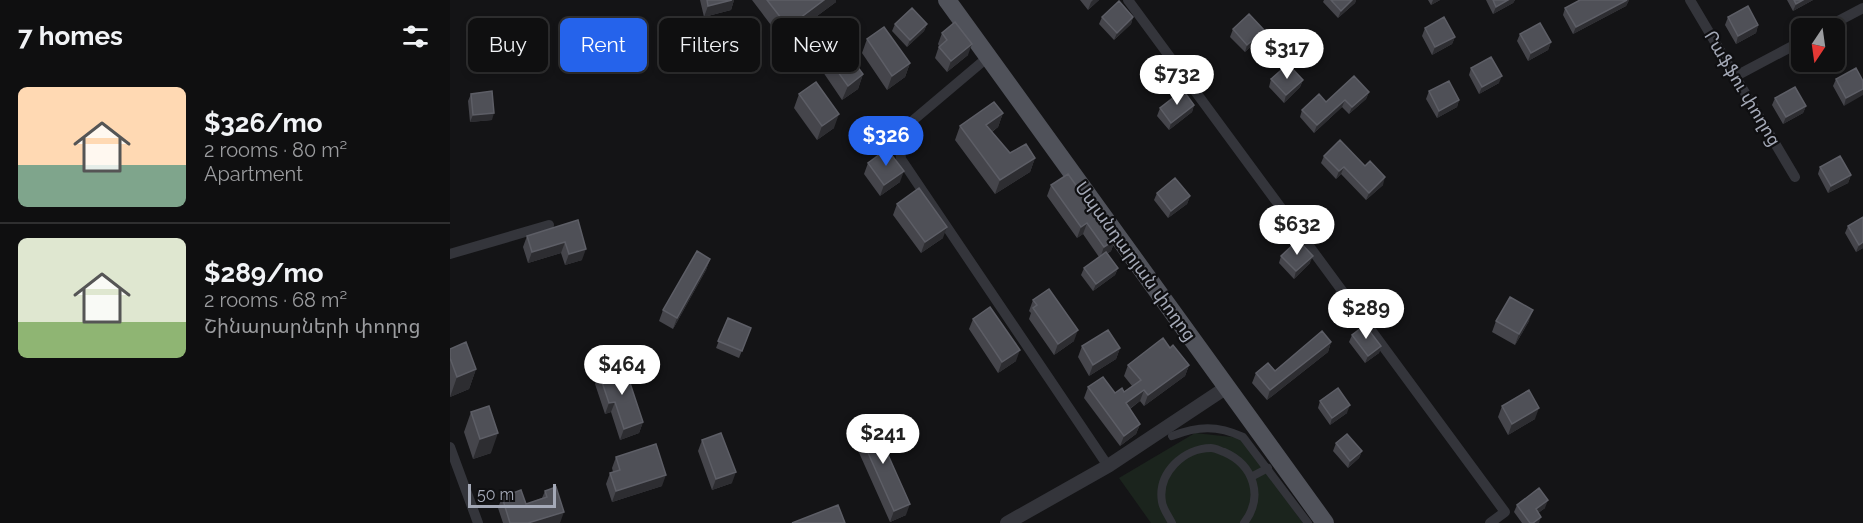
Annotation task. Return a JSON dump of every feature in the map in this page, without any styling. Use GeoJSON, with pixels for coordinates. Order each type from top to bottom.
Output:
{"type":"FeatureCollection","features":[{"type":"Feature","properties":{"kind":"main road","name":"Սպանդարյան փողոց"},"geometry":{"type":"LineString","coordinates":[[947,0],[1325,523]]}},
{"type":"Feature","properties":{"kind":"street"},"geometry":{"type":"LineString","coordinates":[[1128,0],[1505,512],[1490,523]]}},
{"type":"Feature","properties":{"kind":"street","name":"Րաֆֆու փողոց"},"geometry":{"type":"LineString","coordinates":[[1690,0],[1795,177]]}},
{"type":"Feature","properties":{"kind":"street"},"geometry":{"type":"LineString","coordinates":[[1844,18],[1863,8]]}},
{"type":"Feature","properties":{"kind":"street"},"geometry":{"type":"LineString","coordinates":[[1736,76],[1791,47]]}},
{"type":"Feature","properties":{"kind":"street"},"geometry":{"type":"LineString","coordinates":[[988,57],[904,128],[900,147],[901,159],[1108,466]]}},
{"type":"Feature","properties":{"kind":"street"},"geometry":{"type":"LineString","coordinates":[[450,254],[549,225]]}},
{"type":"Feature","properties":{"kind":"street"},"geometry":{"type":"LineString","coordinates":[[1007,523],[1108,466],[1227,387]]}},
{"type":"Feature","properties":{"kind":"street"},"geometry":{"type":"LineString","coordinates":[[1172,436],[1191,428],[1209,427],[1228,430],[1243,437],[1308,523]]}},
{"type":"Feature","properties":{"kind":"street"},"geometry":{"type":"LineString","coordinates":[[450,447],[478,523]]}},
{"type":"Feature","properties":{"kind":"street"},"geometry":{"type":"LineString","coordinates":[[1172,523],[1162,502],[1166,474],[1185,453],[1213,447],[1239,458],[1255,482],[1254,510],[1244,523]]}},
{"type":"Feature","properties":{"kind":"street"},"geometry":{"type":"LineString","coordinates":[[1251,477],[1268,468]]}},
{"type":"Feature","properties":{"kind":"shaded area"},"geometry":{"type":"Polygon","coordinates":[[[1195,433],[1241,438],[1303,523],[1151,523],[1119,478],[1195,433]]]}},
{"type":"Feature","properties":{"kind":"building"},"geometry":{"type":"Polygon","coordinates":[[[707,0],[732,0],[708,6],[707,0]]]}},
{"type":"Feature","properties":{"kind":"building"},"geometry":{"type":"Polygon","coordinates":[[[767,0],[824,0],[800,18],[781,18],[767,0]]]}},
{"type":"Feature","properties":{"kind":"building"},"geometry":{"type":"Polygon","coordinates":[[[1331,0],[1352,0],[1341,11],[1331,0]]]}},
{"type":"Feature","properties":{"kind":"building"},"geometry":{"type":"Polygon","coordinates":[[[1493,0],[1508,0],[1496,7],[1493,0]]]}},
{"type":"Feature","properties":{"kind":"building"},"geometry":{"type":"Polygon","coordinates":[[[1580,0],[1627,0],[1576,27],[1565,8],[1580,0]]]}},
{"type":"Feature","properties":{"kind":"building"},"geometry":{"type":"Polygon","coordinates":[[[1119,1],[1133,17],[1117,33],[1102,17],[1119,1]]]}},
{"type":"Feature","properties":{"kind":"building"},"geometry":{"type":"Polygon","coordinates":[[[1748,6],[1758,25],[1738,36],[1728,17],[1748,6]]]}},
{"type":"Feature","properties":{"kind":"building"},"geometry":{"type":"Polygon","coordinates":[[[912,8],[927,24],[910,40],[895,24],[912,8]]]}},
{"type":"Feature","properties":{"kind":"building"},"geometry":{"type":"Polygon","coordinates":[[[1249,14],[1264,30],[1247,45],[1233,29],[1249,14]]]}},
{"type":"Feature","properties":{"kind":"building"},"geometry":{"type":"Polygon","coordinates":[[[1444,17],[1455,37],[1435,47],[1425,28],[1444,17]]]}},
{"type":"Feature","properties":{"kind":"building"},"geometry":{"type":"Polygon","coordinates":[[[955,22],[972,44],[951,61],[939,47],[947,40],[942,33],[955,22]]]}},
{"type":"Feature","properties":{"kind":"building"},"geometry":{"type":"Polygon","coordinates":[[[1540,23],[1551,42],[1531,53],[1520,34],[1540,23]]]}},
{"type":"Feature","properties":{"kind":"building"},"geometry":{"type":"Polygon","coordinates":[[[884,27],[910,63],[892,76],[867,39],[884,27]]]}},
{"type":"Feature","properties":{"kind":"building"},"geometry":{"type":"Polygon","coordinates":[[[1491,57],[1502,76],[1482,87],[1471,68],[1491,57]]]}},
{"type":"Feature","properties":{"kind":"building"},"geometry":{"type":"Polygon","coordinates":[[[1288,64],[1303,80],[1286,95],[1271,79],[1288,64]]]}},
{"type":"Feature","properties":{"kind":"building"},"geometry":{"type":"Polygon","coordinates":[[[1856,68],[1863,81],[1863,89],[1846,98],[1836,79],[1856,68]]]}},
{"type":"Feature","properties":{"kind":"building"},"geometry":{"type":"Polygon","coordinates":[[[859,69],[863,74],[848,86],[838,72],[859,72],[859,69]]]}},
{"type":"Feature","properties":{"kind":"building"},"geometry":{"type":"Polygon","coordinates":[[[1354,76],[1369,92],[1352,107],[1345,100],[1317,125],[1302,110],[1319,94],[1326,102],[1354,76]]]}},
{"type":"Feature","properties":{"kind":"building"},"geometry":{"type":"Polygon","coordinates":[[[1449,81],[1459,100],[1439,111],[1429,91],[1449,81]]]}},
{"type":"Feature","properties":{"kind":"building"},"geometry":{"type":"Polygon","coordinates":[[[816,82],[839,114],[822,126],[799,94],[816,82]]]}},
{"type":"Feature","properties":{"kind":"building"},"geometry":{"type":"Polygon","coordinates":[[[1795,87],[1806,106],[1786,117],[1775,98],[1795,87]]]}},
{"type":"Feature","properties":{"kind":"building"},"geometry":{"type":"Polygon","coordinates":[[[1183,90],[1194,105],[1171,123],[1160,108],[1183,90]]]}},
{"type":"Feature","properties":{"kind":"building"},"geometry":{"type":"Polygon","coordinates":[[[492,91],[494,113],[473,115],[471,94],[492,91]]]}},
{"type":"Feature","properties":{"kind":"building"},"geometry":{"type":"Polygon","coordinates":[[[994,102],[1003,113],[986,125],[1010,153],[1026,144],[1035,158],[1000,180],[960,126],[994,102]]]}},
{"type":"Feature","properties":{"kind":"building"},"geometry":{"type":"Polygon","coordinates":[[[1340,140],[1365,166],[1370,161],[1385,177],[1369,193],[1344,167],[1339,171],[1324,156],[1340,140]]]}},
{"type":"Feature","properties":{"kind":"building"},"geometry":{"type":"Polygon","coordinates":[[[887,149],[904,171],[884,185],[868,163],[887,149]]]}},
{"type":"Feature","properties":{"kind":"building"},"geometry":{"type":"Polygon","coordinates":[[[1840,156],[1851,175],[1831,186],[1820,167],[1840,156]]]}},
{"type":"Feature","properties":{"kind":"building"},"geometry":{"type":"Polygon","coordinates":[[[1068,174],[1115,240],[1104,247],[1087,223],[1081,227],[1051,185],[1068,174]]]}},
{"type":"Feature","properties":{"kind":"building"},"geometry":{"type":"Polygon","coordinates":[[[1175,178],[1190,196],[1171,211],[1157,193],[1175,178]]]}},
{"type":"Feature","properties":{"kind":"building"},"geometry":{"type":"Polygon","coordinates":[[[919,188],[947,227],[925,242],[897,204],[919,188]]]}},
{"type":"Feature","properties":{"kind":"building"},"geometry":{"type":"Polygon","coordinates":[[[1863,217],[1863,242],[1859,245],[1848,226],[1863,217]]]}},
{"type":"Feature","properties":{"kind":"building"},"geometry":{"type":"Polygon","coordinates":[[[578,220],[586,249],[569,254],[565,242],[532,252],[527,236],[578,220]]]}},
{"type":"Feature","properties":{"kind":"building"},"geometry":{"type":"Polygon","coordinates":[[[1298,240],[1313,256],[1296,271],[1281,256],[1298,240]]]}},
{"type":"Feature","properties":{"kind":"building"},"geometry":{"type":"Polygon","coordinates":[[[697,251],[710,259],[677,318],[663,310],[697,251]]]}},
{"type":"Feature","properties":{"kind":"building"},"geometry":{"type":"Polygon","coordinates":[[[1106,252],[1118,268],[1096,284],[1084,268],[1106,252]]]}},
{"type":"Feature","properties":{"kind":"building"},"geometry":{"type":"Polygon","coordinates":[[[1049,289],[1078,330],[1058,344],[1033,308],[1037,305],[1033,300],[1049,289]]]}},
{"type":"Feature","properties":{"kind":"building"},"geometry":{"type":"Polygon","coordinates":[[[1510,297],[1533,310],[1519,334],[1496,321],[1510,297]]]}},
{"type":"Feature","properties":{"kind":"building"},"geometry":{"type":"Polygon","coordinates":[[[990,307],[1020,350],[1002,362],[973,319],[990,307]]]}},
{"type":"Feature","properties":{"kind":"building"},"geometry":{"type":"Polygon","coordinates":[[[728,318],[751,328],[742,351],[718,341],[728,318]]]}},
{"type":"Feature","properties":{"kind":"building"},"geometry":{"type":"Polygon","coordinates":[[[1365,325],[1381,346],[1368,356],[1352,335],[1365,325]]]}},
{"type":"Feature","properties":{"kind":"building"},"geometry":{"type":"Polygon","coordinates":[[[1108,330],[1120,348],[1093,365],[1082,346],[1108,330]]]}},
{"type":"Feature","properties":{"kind":"building"},"geometry":{"type":"Polygon","coordinates":[[[1322,331],[1331,342],[1270,390],[1256,373],[1268,363],[1275,371],[1322,331]]]}},
{"type":"Feature","properties":{"kind":"building"},"geometry":{"type":"Polygon","coordinates":[[[1163,338],[1170,348],[1173,345],[1189,365],[1148,395],[1144,390],[1126,403],[1140,424],[1124,436],[1088,387],[1103,377],[1115,393],[1122,388],[1124,392],[1141,380],[1128,365],[1163,338]]]}},
{"type":"Feature","properties":{"kind":"building"},"geometry":{"type":"Polygon","coordinates":[[[466,342],[476,369],[457,377],[450,358],[450,349],[466,342]]]}},
{"type":"Feature","properties":{"kind":"building"},"geometry":{"type":"Polygon","coordinates":[[[624,365],[643,422],[624,429],[615,402],[609,403],[599,373],[624,365]]]}},
{"type":"Feature","properties":{"kind":"building"},"geometry":{"type":"Polygon","coordinates":[[[1338,388],[1350,405],[1332,418],[1320,401],[1338,388]]]}},
{"type":"Feature","properties":{"kind":"building"},"geometry":{"type":"Polygon","coordinates":[[[1529,390],[1539,408],[1512,424],[1502,406],[1529,390]]]}},
{"type":"Feature","properties":{"kind":"building"},"geometry":{"type":"Polygon","coordinates":[[[489,406],[498,433],[480,439],[471,412],[489,406]]]}},
{"type":"Feature","properties":{"kind":"building"},"geometry":{"type":"Polygon","coordinates":[[[872,419],[910,504],[894,511],[856,426],[872,419]]]}},
{"type":"Feature","properties":{"kind":"building"},"geometry":{"type":"Polygon","coordinates":[[[721,433],[736,472],[716,479],[702,440],[721,433]]]}},
{"type":"Feature","properties":{"kind":"building"},"geometry":{"type":"Polygon","coordinates":[[[1347,434],[1362,451],[1350,461],[1336,443],[1347,434]]]}},
{"type":"Feature","properties":{"kind":"building"},"geometry":{"type":"Polygon","coordinates":[[[656,444],[666,475],[616,491],[610,473],[620,470],[616,457],[656,444]]]}},
{"type":"Feature","properties":{"kind":"building"},"geometry":{"type":"Polygon","coordinates":[[[556,487],[564,512],[528,523],[510,523],[502,497],[521,490],[526,504],[547,497],[545,491],[556,487]]]}},
{"type":"Feature","properties":{"kind":"building"},"geometry":{"type":"Polygon","coordinates":[[[1539,488],[1548,500],[1536,509],[1541,517],[1530,523],[1517,505],[1539,488]]]}},
{"type":"Feature","properties":{"kind":"building"},"geometry":{"type":"Polygon","coordinates":[[[838,505],[845,523],[792,523],[838,505]]]}}]}
